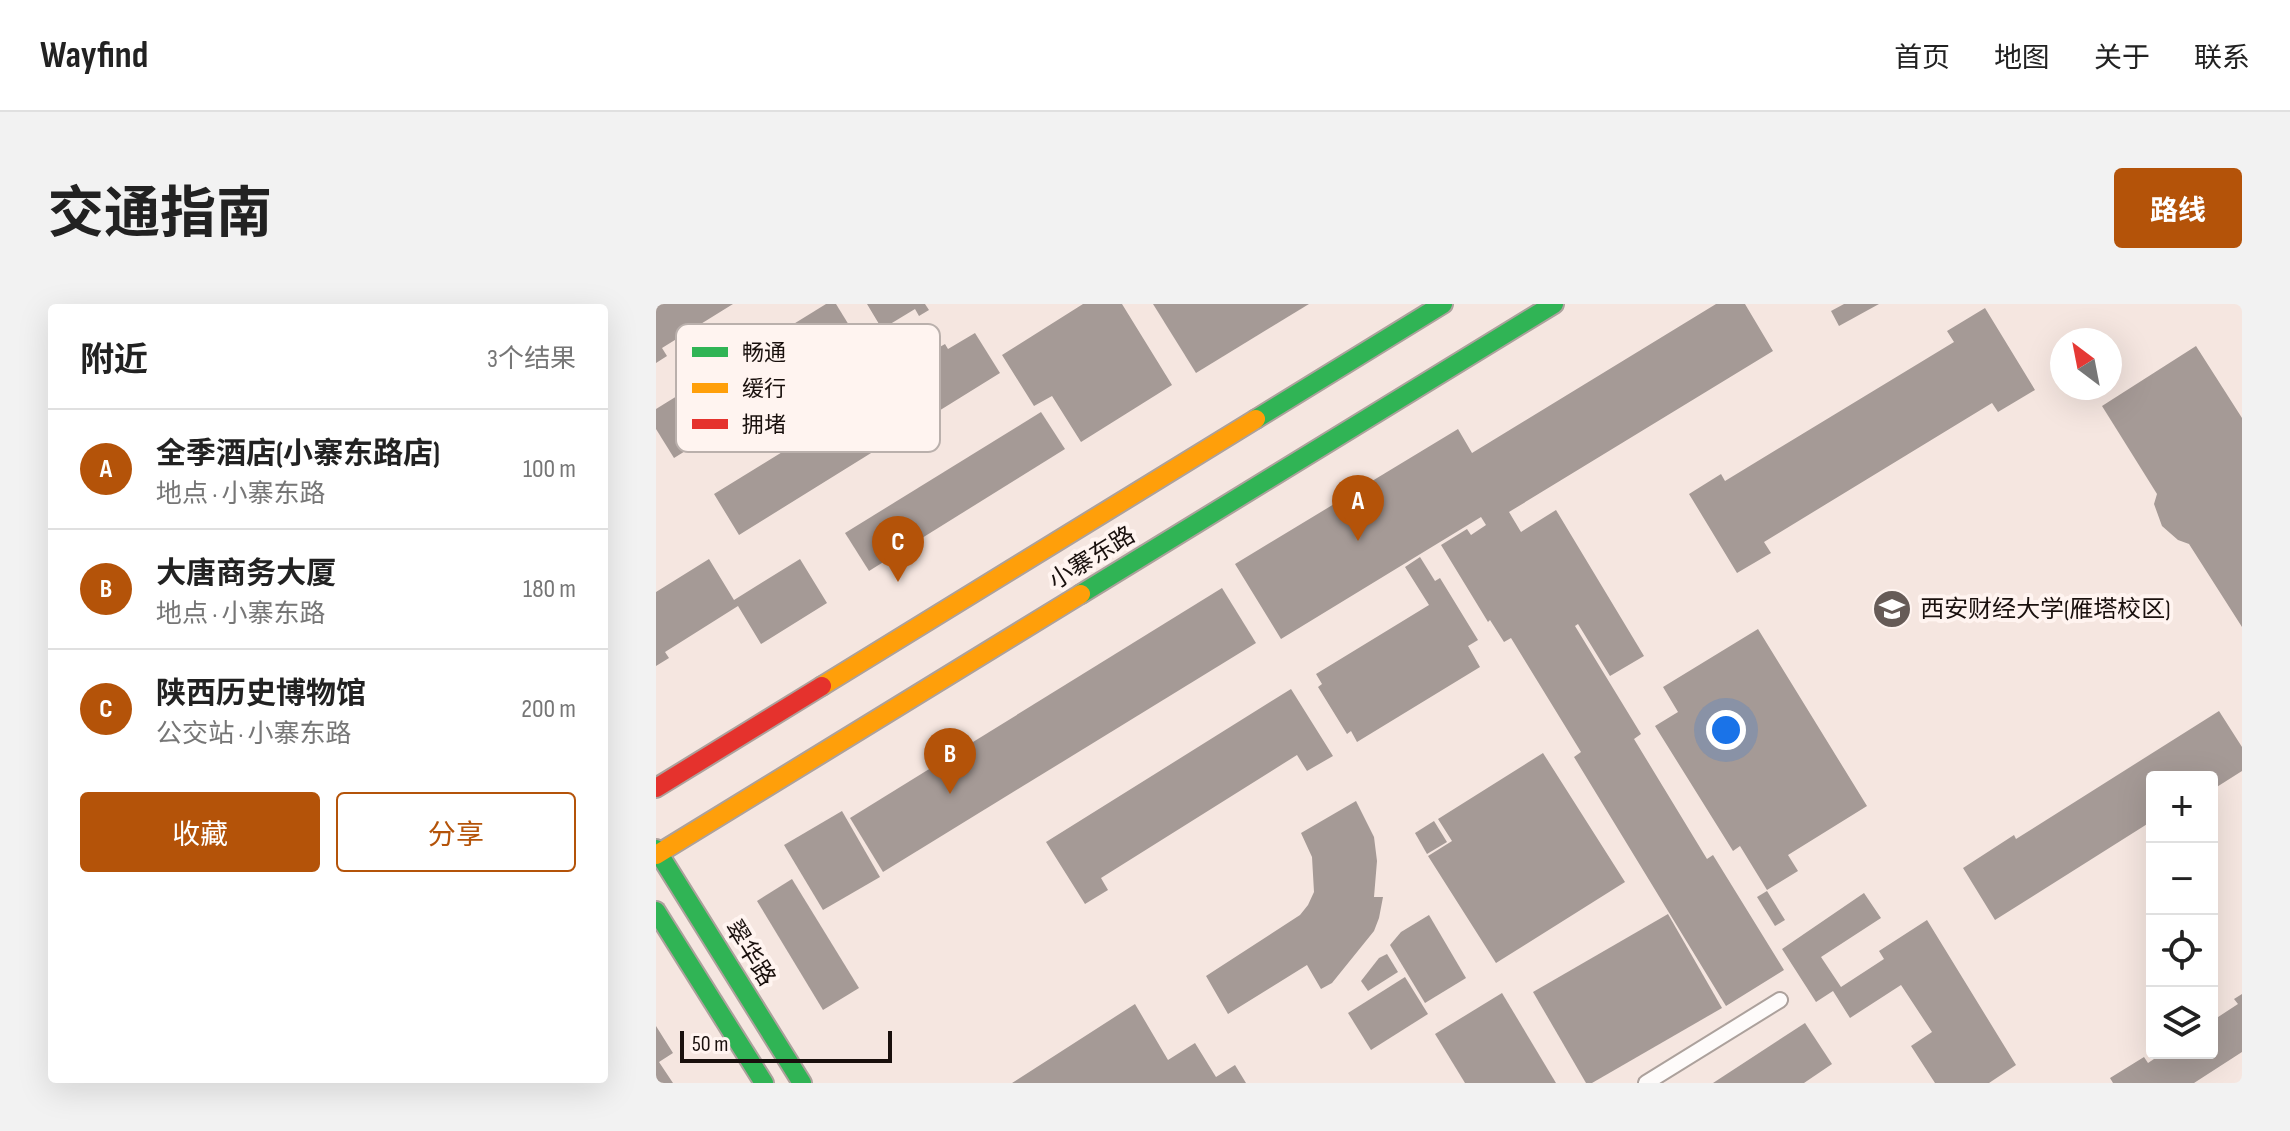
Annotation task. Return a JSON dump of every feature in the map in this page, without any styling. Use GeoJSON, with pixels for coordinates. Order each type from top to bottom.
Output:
{"type":"FeatureCollection","features":[{"type":"Feature","properties":{"kind":"main road","name":"小寨东路"},"geometry":{"type":"LineString","coordinates":[[656,788],[1443,304]]}},
{"type":"Feature","properties":{"kind":"main road","name":"小寨东路"},"geometry":{"type":"LineString","coordinates":[[657,852],[1554,304]]}},
{"type":"Feature","properties":{"kind":"main road","name":"翠华路"},"geometry":{"type":"LineString","coordinates":[[657,852],[802,1083]]}},
{"type":"Feature","properties":{"kind":"main road"},"geometry":{"type":"LineString","coordinates":[[656,911],[764,1083]]}},
{"type":"Feature","properties":{"kind":"lane"},"geometry":{"type":"LineString","coordinates":[[1646,1083],[1780,1000]]}},
{"type":"Feature","properties":{"kind":"building"},"geometry":{"type":"Polygon","coordinates":[[[656,304],[733,304],[701,324],[676,324],[676,339],[662,348],[667,356],[656,363],[656,304]]]}},
{"type":"Feature","properties":{"kind":"building"},"geometry":{"type":"Polygon","coordinates":[[[826,304],[836,304],[848,324],[794,324],[826,304]]]}},
{"type":"Feature","properties":{"kind":"building"},"geometry":{"type":"Polygon","coordinates":[[[867,304],[925,304],[929,310],[919,316],[915,309],[890,324],[879,324],[867,304]]]}},
{"type":"Feature","properties":{"kind":"building"},"geometry":{"type":"Polygon","coordinates":[[[1083,304],[1122,304],[1172,385],[1081,442],[1052,396],[1034,406],[1002,355],[1083,304]]]}},
{"type":"Feature","properties":{"kind":"building"},"geometry":{"type":"Polygon","coordinates":[[[1153,304],[1309,304],[1196,373],[1153,304]]]}},
{"type":"Feature","properties":{"kind":"building"},"geometry":{"type":"Polygon","coordinates":[[[1716,304],[1745,304],[1773,351],[1509,512],[1521,532],[1556,510],[1644,656],[1610,676],[1578,624],[1575,626],[1641,734],[1634,739],[1707,859],[1713,855],[1784,970],[1726,1006],[1574,757],[1581,752],[1511,638],[1504,642],[1490,620],[1488,622],[1441,545],[1467,529],[1471,535],[1486,525],[1481,517],[1281,639],[1235,564],[1458,429],[1472,453],[1716,304]]]}},
{"type":"Feature","properties":{"kind":"building"},"geometry":{"type":"Polygon","coordinates":[[[1844,304],[1879,304],[1839,326],[1831,311],[1844,304]]]}},
{"type":"Feature","properties":{"kind":"building"},"geometry":{"type":"Polygon","coordinates":[[[1985,308],[2035,390],[1998,412],[1992,403],[1764,542],[1771,553],[1737,573],[1689,494],[1721,474],[1725,481],[1954,342],[1947,331],[1985,308]]]}},
{"type":"Feature","properties":{"kind":"building"},"geometry":{"type":"Polygon","coordinates":[[[975,333],[1000,373],[940,410],[940,347],[945,344],[948,349],[975,333]]]}},
{"type":"Feature","properties":{"kind":"building"},"geometry":{"type":"Polygon","coordinates":[[[2196,346],[2242,418],[2242,627],[2189,544],[2178,540],[2162,526],[2154,504],[2157,494],[2102,406],[2111,400],[2122,400],[2122,393],[2196,346]]]}},
{"type":"Feature","properties":{"kind":"building"},"geometry":{"type":"Polygon","coordinates":[[[676,397],[676,452],[684,452],[674,458],[656,429],[656,409],[676,397]]]}},
{"type":"Feature","properties":{"kind":"building"},"geometry":{"type":"Polygon","coordinates":[[[1041,412],[1065,449],[869,571],[845,533],[1041,412]]]}},
{"type":"Feature","properties":{"kind":"building"},"geometry":{"type":"Polygon","coordinates":[[[782,452],[873,452],[739,535],[714,494],[782,452]]]}},
{"type":"Feature","properties":{"kind":"building"},"geometry":{"type":"Polygon","coordinates":[[[1420,557],[1435,581],[1440,578],[1478,640],[1468,646],[1480,667],[1357,742],[1351,731],[1347,734],[1318,687],[1322,684],[1316,674],[1429,605],[1405,567],[1420,557]]]}},
{"type":"Feature","properties":{"kind":"building"},"geometry":{"type":"Polygon","coordinates":[[[709,559],[734,600],[800,559],[827,603],[761,644],[738,606],[665,652],[669,658],[656,666],[656,592],[709,559]]]}},
{"type":"Feature","properties":{"kind":"building"},"geometry":{"type":"Polygon","coordinates":[[[1222,588],[1256,643],[883,872],[850,818],[1222,588]]]}},
{"type":"Feature","properties":{"kind":"building"},"geometry":{"type":"Polygon","coordinates":[[[1758,629],[1867,806],[1788,855],[1798,871],[1767,890],[1740,846],[1733,851],[1655,726],[1678,712],[1663,687],[1758,629]]]}},
{"type":"Feature","properties":{"kind":"building"},"geometry":{"type":"Polygon","coordinates":[[[1291,689],[1333,756],[1307,771],[1297,755],[1101,878],[1108,890],[1085,904],[1046,842],[1291,689]]]}},
{"type":"Feature","properties":{"kind":"building"},"geometry":{"type":"Polygon","coordinates":[[[2219,711],[2242,747],[2242,771],[2218,786],[2218,771],[2146,771],[2146,825],[1995,920],[1963,868],[2014,835],[2016,839],[2219,711]]]}},
{"type":"Feature","properties":{"kind":"building"},"geometry":{"type":"Polygon","coordinates":[[[1543,753],[1625,882],[1496,963],[1428,856],[1452,841],[1438,819],[1543,753]]]}},
{"type":"Feature","properties":{"kind":"building"},"geometry":{"type":"Polygon","coordinates":[[[1356,801],[1374,837],[1377,861],[1374,897],[1383,897],[1374,931],[1332,983],[1321,989],[1307,965],[1228,1014],[1206,976],[1300,915],[1314,892],[1312,857],[1301,833],[1356,801]]]}},
{"type":"Feature","properties":{"kind":"building"},"geometry":{"type":"Polygon","coordinates":[[[842,811],[880,877],[823,910],[784,845],[842,811]]]}},
{"type":"Feature","properties":{"kind":"building"},"geometry":{"type":"Polygon","coordinates":[[[1434,821],[1447,842],[1427,854],[1415,833],[1434,821]]]}},
{"type":"Feature","properties":{"kind":"building"},"geometry":{"type":"Polygon","coordinates":[[[792,879],[859,988],[823,1010],[757,901],[792,879]]]}},
{"type":"Feature","properties":{"kind":"building"},"geometry":{"type":"Polygon","coordinates":[[[1767,891],[1785,920],[1775,926],[1757,897],[1767,891]]]}},
{"type":"Feature","properties":{"kind":"building"},"geometry":{"type":"Polygon","coordinates":[[[1864,893],[1881,918],[1821,957],[1841,987],[1884,959],[1879,951],[1927,920],[2016,1065],[1989,1083],[1935,1083],[1911,1046],[1932,1032],[1901,985],[1850,1018],[1833,991],[1816,1002],[1782,949],[1864,893]]]}},
{"type":"Feature","properties":{"kind":"building"},"geometry":{"type":"Polygon","coordinates":[[[1668,914],[1722,1008],[1592,1083],[1586,1083],[1533,992],[1668,914]]]}},
{"type":"Feature","properties":{"kind":"building"},"geometry":{"type":"Polygon","coordinates":[[[1429,915],[1466,978],[1425,1003],[1390,945],[1401,932],[1429,915]]]}},
{"type":"Feature","properties":{"kind":"building"},"geometry":{"type":"Polygon","coordinates":[[[1387,954],[1398,972],[1368,991],[1361,981],[1379,958],[1387,954]]]}},
{"type":"Feature","properties":{"kind":"building"},"geometry":{"type":"Polygon","coordinates":[[[1405,977],[1428,1014],[1371,1050],[1348,1013],[1405,977]]]}},
{"type":"Feature","properties":{"kind":"building"},"geometry":{"type":"Polygon","coordinates":[[[1502,993],[1556,1083],[1465,1083],[1435,1034],[1502,993]]]}},
{"type":"Feature","properties":{"kind":"building"},"geometry":{"type":"Polygon","coordinates":[[[2242,994],[2242,1052],[2194,1083],[2113,1083],[2110,1078],[2144,1057],[2148,1063],[2154,1059],[2218,1059],[2218,1017],[2238,1004],[2234,999],[2242,994]]]}},
{"type":"Feature","properties":{"kind":"building"},"geometry":{"type":"Polygon","coordinates":[[[1135,1004],[1168,1060],[1195,1043],[1216,1077],[1235,1065],[1246,1083],[1012,1083],[1135,1004]]]}},
{"type":"Feature","properties":{"kind":"building"},"geometry":{"type":"Polygon","coordinates":[[[1805,1023],[1832,1064],[1804,1083],[1713,1083],[1805,1023]]]}},
{"type":"Feature","properties":{"kind":"building"},"geometry":{"type":"Polygon","coordinates":[[[656,1026],[673,1053],[659,1062],[673,1083],[656,1083],[656,1026]]]}},
{"type":"Feature","properties":{"kind":"traffic: fast"},"geometry":{"type":"LineString","coordinates":[[1256,419],[1443,304]]}},
{"type":"Feature","properties":{"kind":"traffic: fast"},"geometry":{"type":"LineString","coordinates":[[1081,594],[1554,304]]}},
{"type":"Feature","properties":{"kind":"traffic: fast"},"geometry":{"type":"LineString","coordinates":[[656,849],[802,1083]]}},
{"type":"Feature","properties":{"kind":"traffic: fast"},"geometry":{"type":"LineString","coordinates":[[656,911],[764,1083]]}},
{"type":"Feature","properties":{"kind":"traffic: slow"},"geometry":{"type":"LineString","coordinates":[[822,686],[1256,419]]}},
{"type":"Feature","properties":{"kind":"traffic: slow"},"geometry":{"type":"LineString","coordinates":[[656,855],[1081,594]]}},
{"type":"Feature","properties":{"kind":"traffic: jam"},"geometry":{"type":"LineString","coordinates":[[656,788],[822,686]]}},
{"type":"Feature","properties":{"kind":"place","name":"全季酒店(小寨东路店)"},"geometry":{"type":"Point","coordinates":[1358,541]}},
{"type":"Feature","properties":{"kind":"place","name":"陕西历史博物馆"},"geometry":{"type":"Point","coordinates":[898,582]}},
{"type":"Feature","properties":{"kind":"place","name":"西安财经大学(雁塔校区)"},"geometry":{"type":"Point","coordinates":[1892,609]}},
{"type":"Feature","properties":{"kind":"place","name":"大唐商务大厦"},"geometry":{"type":"Point","coordinates":[950,794]}}]}
